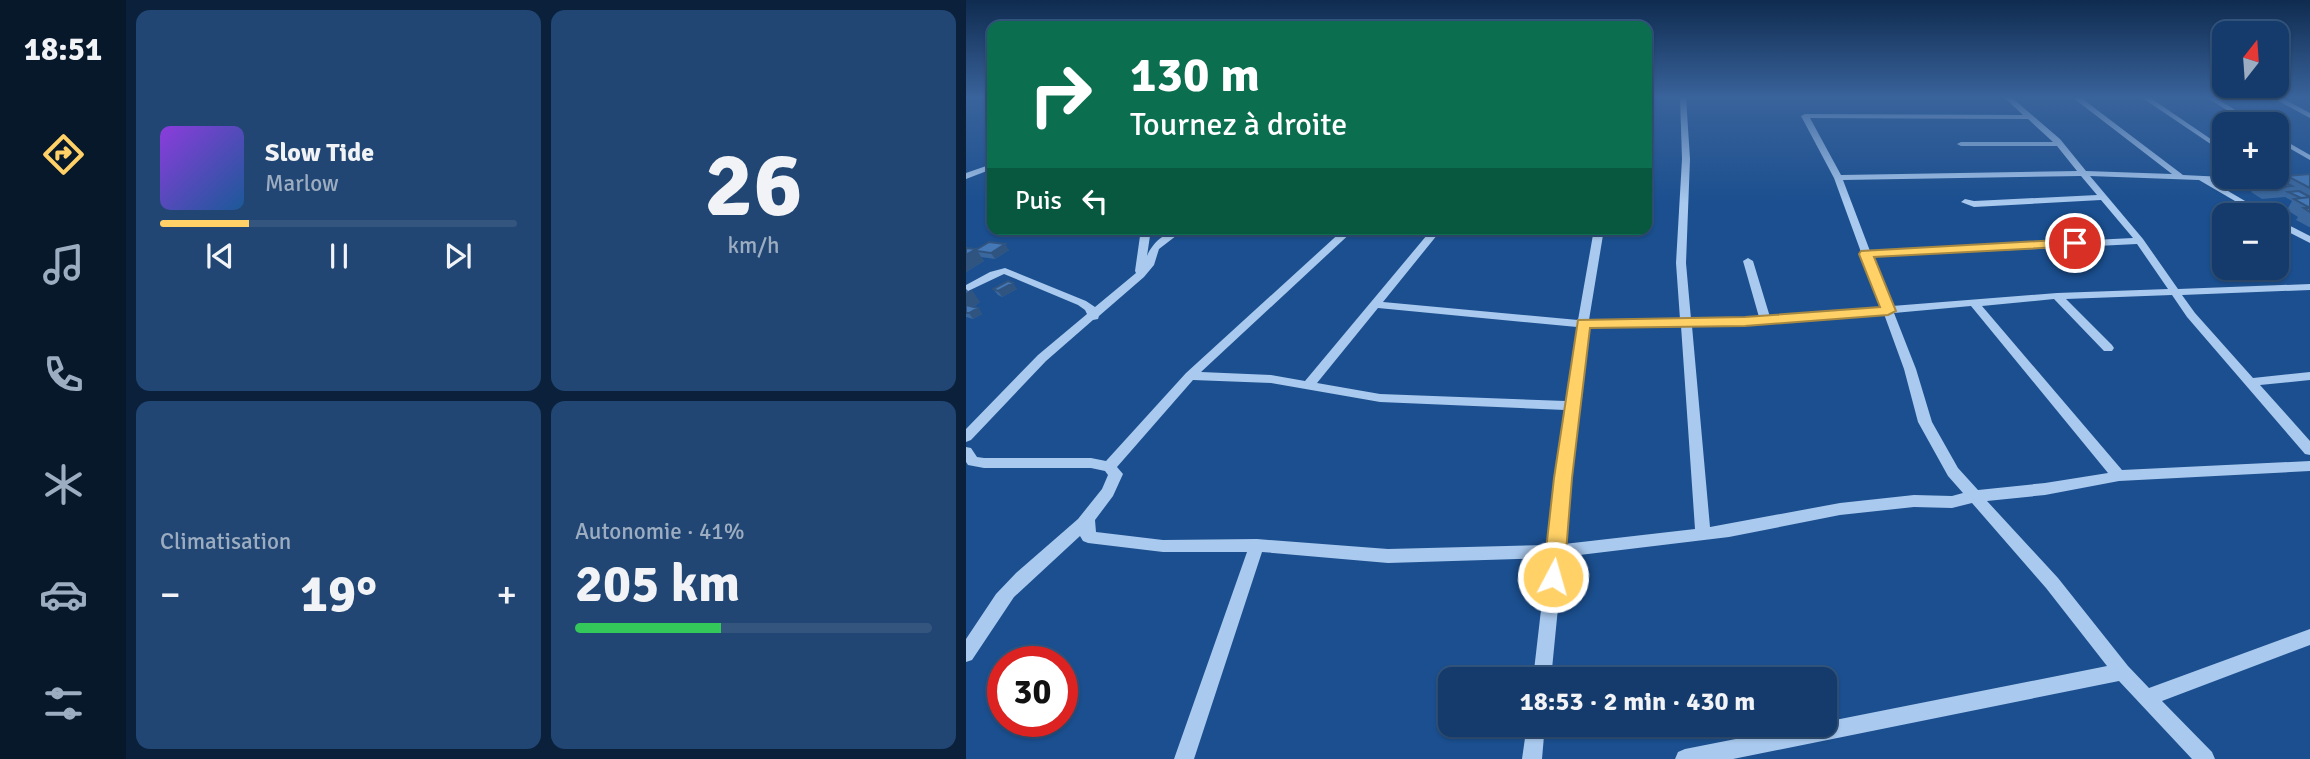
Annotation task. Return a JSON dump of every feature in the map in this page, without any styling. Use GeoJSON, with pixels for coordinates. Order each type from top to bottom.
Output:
{"type":"FeatureCollection","features":[{"type":"Feature","properties":{"kind":"street"},"geometry":{"type":"LineString","coordinates":[[1685,132],[1681,262],[1703,534]]}},
{"type":"Feature","properties":{"kind":"street"},"geometry":{"type":"LineString","coordinates":[[1814,132],[1838,178],[1930,433],[1953,472],[2052,583],[2122,672],[2149,697],[2205,759]]}},
{"type":"Feature","properties":{"kind":"street"},"geometry":{"type":"LineString","coordinates":[[2047,132],[2140,242],[2176,293],[2310,450]]}},
{"type":"Feature","properties":{"kind":"street"},"geometry":{"type":"LineString","coordinates":[[2122,132],[2180,176]]}},
{"type":"Feature","properties":{"kind":"street"},"geometry":{"type":"LineString","coordinates":[[2196,132],[2212,143]]}},
{"type":"Feature","properties":{"kind":"street"},"geometry":{"type":"LineString","coordinates":[[1961,144],[2059,144]]}},
{"type":"Feature","properties":{"kind":"street"},"geometry":{"type":"LineString","coordinates":[[2289,145],[2310,158]]}},
{"type":"Feature","properties":{"kind":"street"},"geometry":{"type":"LineString","coordinates":[[966,176],[987,168]]}},
{"type":"Feature","properties":{"kind":"street"},"geometry":{"type":"LineString","coordinates":[[1838,178],[2082,173],[2212,178]]}},
{"type":"Feature","properties":{"kind":"street"},"geometry":{"type":"LineString","coordinates":[[2200,178],[2244,203]]}},
{"type":"Feature","properties":{"kind":"street"},"geometry":{"type":"LineString","coordinates":[[2289,178],[2310,178]]}},
{"type":"Feature","properties":{"kind":"street"},"geometry":{"type":"LineString","coordinates":[[1965,202],[1974,204],[2102,197]]}},
{"type":"Feature","properties":{"kind":"street"},"geometry":{"type":"LineString","coordinates":[[2289,229],[2310,240]]}},
{"type":"Feature","properties":{"kind":"street"},"geometry":{"type":"LineString","coordinates":[[2289,233],[2310,231]]}},
{"type":"Feature","properties":{"kind":"street"},"geometry":{"type":"LineString","coordinates":[[1140,275],[1145,235]]}},
{"type":"Feature","properties":{"kind":"street"},"geometry":{"type":"LineString","coordinates":[[966,437],[1042,358],[1094,317],[1140,275],[1149,265],[1155,248],[1172,235]]}},
{"type":"Feature","properties":{"kind":"street"},"geometry":{"type":"LineString","coordinates":[[1109,467],[1190,376],[1343,235]]}},
{"type":"Feature","properties":{"kind":"street"},"geometry":{"type":"LineString","coordinates":[[1308,386],[1432,235]]}},
{"type":"Feature","properties":{"kind":"street"},"geometry":{"type":"LineString","coordinates":[[1543,667],[1572,406],[1598,235]]}},
{"type":"Feature","properties":{"kind":"street"},"geometry":{"type":"LineString","coordinates":[[1866,254],[2140,242]]}},
{"type":"Feature","properties":{"kind":"street"},"geometry":{"type":"LineString","coordinates":[[1748,261],[1766,321]]}},
{"type":"Feature","properties":{"kind":"street"},"geometry":{"type":"LineString","coordinates":[[966,289],[994,274],[1006,271],[1082,303],[1090,308],[1094,317]]}},
{"type":"Feature","properties":{"kind":"street"},"geometry":{"type":"LineString","coordinates":[[1376,304],[1584,324],[1766,321],[2057,296],[2310,288]]}},
{"type":"Feature","properties":{"kind":"street"},"geometry":{"type":"LineString","coordinates":[[2057,296],[2108,348]]}},
{"type":"Feature","properties":{"kind":"street"},"geometry":{"type":"LineString","coordinates":[[1975,304],[2119,476]]}},
{"type":"Feature","properties":{"kind":"street"},"geometry":{"type":"LineString","coordinates":[[1190,376],[1271,379],[1380,398],[1572,406]]}},
{"type":"Feature","properties":{"kind":"street"},"geometry":{"type":"LineString","coordinates":[[2252,382],[2310,376]]}},
{"type":"Feature","properties":{"kind":"street"},"geometry":{"type":"LineString","coordinates":[[966,452],[973,461],[984,463],[1091,463],[1109,467],[1116,474],[1111,489],[1088,519],[1035,564],[1007,593],[966,654]]}},
{"type":"Feature","properties":{"kind":"street"},"geometry":{"type":"LineString","coordinates":[[1088,519],[1088,537],[1163,546],[1257,545],[1388,556],[1556,551],[1703,534],[1840,509],[1914,500],[1952,502],[1976,496],[2045,489],[2119,476],[2310,466]]}},
{"type":"Feature","properties":{"kind":"street"},"geometry":{"type":"LineString","coordinates":[[1184,759],[1257,545]]}},
{"type":"Feature","properties":{"kind":"street"},"geometry":{"type":"LineString","coordinates":[[2149,697],[2310,637]]}},
{"type":"Feature","properties":{"kind":"street"},"geometry":{"type":"LineString","coordinates":[[1685,759],[2122,672]]}},
{"type":"Feature","properties":{"kind":"street"},"geometry":{"type":"LineString","coordinates":[[1532,759],[1535,737]]}},
{"type":"Feature","properties":{"kind":"building"},"geometry":{"type":"Polygon","coordinates":[[[2309,174],[2310,188],[2289,177],[2309,174]]]}},
{"type":"Feature","properties":{"kind":"building"},"geometry":{"type":"Polygon","coordinates":[[[2299,191],[2310,197],[2301,198],[2288,192],[2299,191]]]}},
{"type":"Feature","properties":{"kind":"building"},"geometry":{"type":"Polygon","coordinates":[[[2310,197],[2310,208],[2294,199],[2310,197]]]}},
{"type":"Feature","properties":{"kind":"building"},"geometry":{"type":"Polygon","coordinates":[[[989,242],[1005,244],[991,253],[976,250],[989,242]]]}},
{"type":"Feature","properties":{"kind":"building"},"geometry":{"type":"Polygon","coordinates":[[[966,248],[976,249],[966,255],[966,248]]]}},
{"type":"Feature","properties":{"kind":"building"},"geometry":{"type":"Polygon","coordinates":[[[1008,281],[1013,283],[998,291],[993,289],[1008,281]]]}},
{"type":"Feature","properties":{"kind":"building"},"geometry":{"type":"Polygon","coordinates":[[[966,305],[978,308],[966,313],[966,305]]]}},
{"type":"Feature","properties":{"kind":"route"},"geometry":{"type":"LineString","coordinates":[[1553,577],[1563,478],[1584,324],[1745,322],[1888,311],[1866,254],[1984,250],[2075,243]]}}]}
